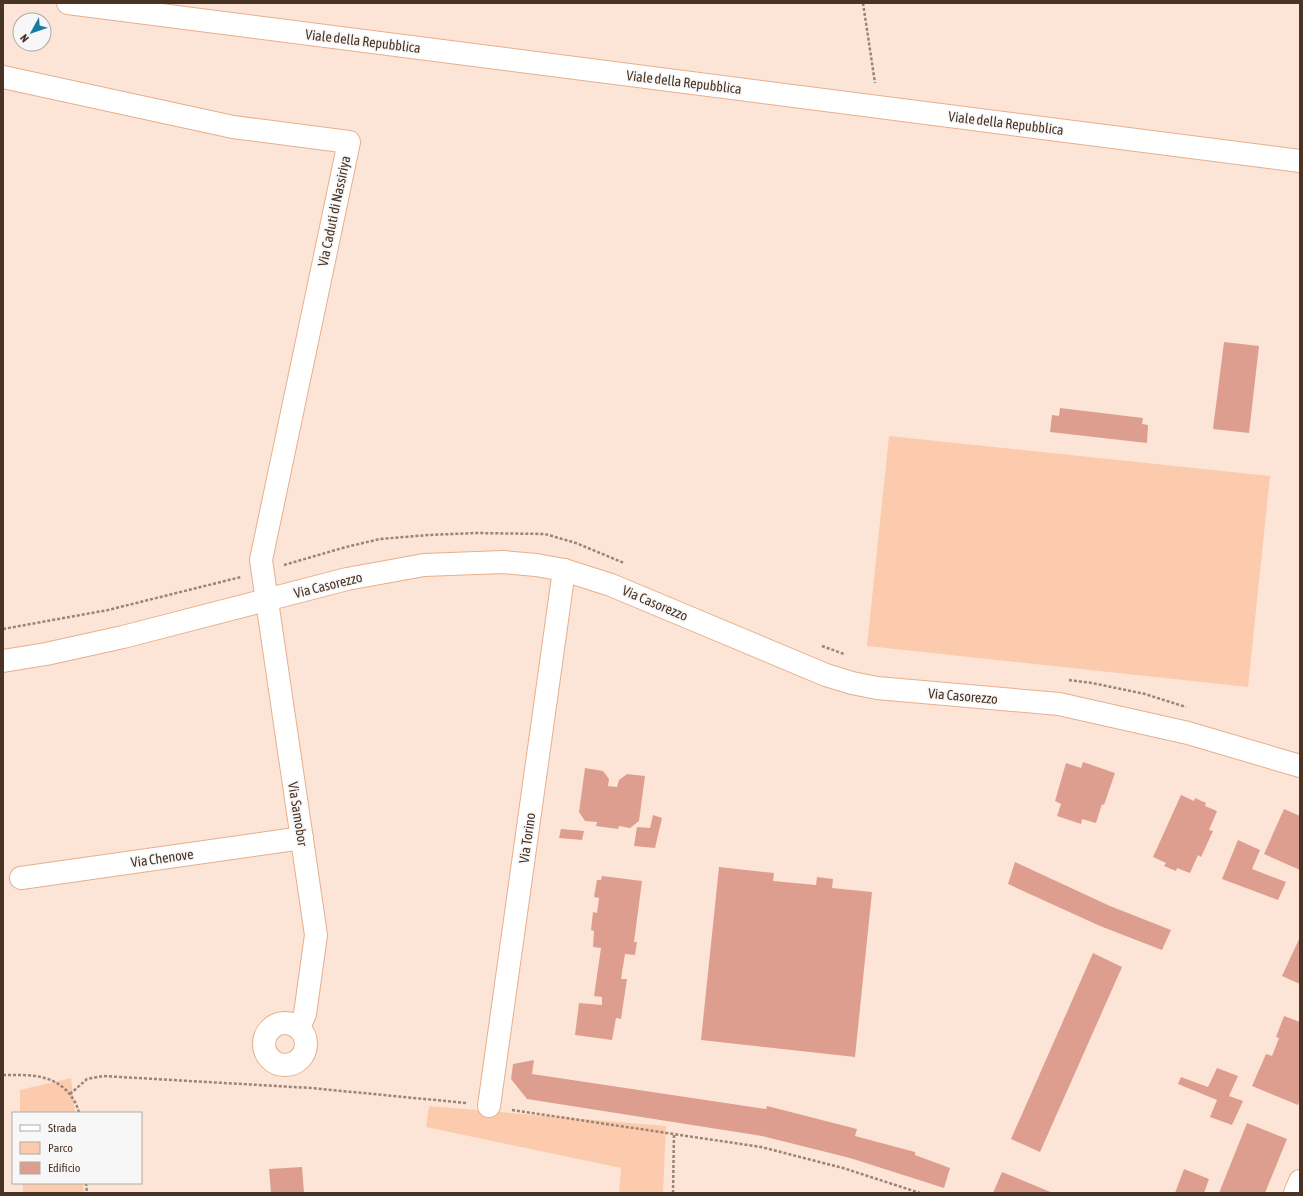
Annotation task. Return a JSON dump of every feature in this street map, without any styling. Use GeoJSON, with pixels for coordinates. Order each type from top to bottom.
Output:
{"type":"FeatureCollection","features":[{"type":"Feature","properties":{"kind":"street","name":"Viale della Repubblica"},"geometry":{"type":"LineString","coordinates":[[68,3],[1300,161]]}},
{"type":"Feature","properties":{"kind":"street","name":"Via Caduti di Nassiriya"},"geometry":{"type":"LineString","coordinates":[[3,77],[233,127],[349,142],[262,548],[261,560],[266,600]]}},
{"type":"Feature","properties":{"kind":"street","name":"Via Casorezzo"},"geometry":{"type":"LineString","coordinates":[[3,661],[46,654],[123,637],[347,579],[424,565],[503,562],[536,565],[564,570],[611,585],[826,675],[852,683],[877,688],[1059,704],[1188,733],[1300,766]]}},
{"type":"Feature","properties":{"kind":"street","name":"Via Torino"},"geometry":{"type":"LineString","coordinates":[[489,1106],[564,570]]}},
{"type":"Feature","properties":{"kind":"street","name":"Via Samobor"},"geometry":{"type":"LineString","coordinates":[[266,600],[316,935],[305,1014],[299,1027]]}},
{"type":"Feature","properties":{"kind":"street","name":"Via Chenove"},"geometry":{"type":"LineString","coordinates":[[21,878],[302,838]]}},
{"type":"Feature","properties":{"kind":"street"},"geometry":{"type":"LineString","coordinates":[[1295,1193],[1300,1181]]}},
{"type":"Feature","properties":{"kind":"path"},"geometry":{"type":"LineString","coordinates":[[863,3],[879,107]]}},
{"type":"Feature","properties":{"kind":"path"},"geometry":{"type":"LineString","coordinates":[[3,1075],[30,1075],[45,1077],[59,1084],[70,1094],[78,1107],[79,1112]]}},
{"type":"Feature","properties":{"kind":"path"},"geometry":{"type":"LineString","coordinates":[[70,1094],[88,1079],[103,1076],[311,1088],[453,1101],[761,1147],[843,1168],[920,1193]]}},
{"type":"Feature","properties":{"kind":"path"},"geometry":{"type":"LineString","coordinates":[[673,1193],[674,1134]]}},
{"type":"Feature","properties":{"kind":"green space"},"geometry":{"type":"Polygon","coordinates":[[[889,436],[1270,476],[1248,687],[867,646],[889,436]]]}},
{"type":"Feature","properties":{"kind":"green space"},"geometry":{"type":"Polygon","coordinates":[[[71,1078],[75,1112],[20,1112],[20,1090],[71,1078]]]}},
{"type":"Feature","properties":{"kind":"green space"},"geometry":{"type":"Polygon","coordinates":[[[429,1106],[666,1126],[663,1193],[619,1193],[621,1168],[426,1127],[429,1106]]]}},
{"type":"Feature","properties":{"kind":"green space"},"geometry":{"type":"Polygon","coordinates":[[[23,1184],[83,1184],[84,1193],[23,1193],[23,1184]]]}},
{"type":"Feature","properties":{"kind":"building"},"geometry":{"type":"Polygon","coordinates":[[[1224,342],[1259,346],[1249,433],[1213,429],[1224,342]]]}},
{"type":"Feature","properties":{"kind":"building"},"geometry":{"type":"Polygon","coordinates":[[[1060,408],[1143,418],[1142,424],[1148,425],[1147,443],[1050,432],[1052,415],[1059,416],[1060,408]]]}},
{"type":"Feature","properties":{"kind":"building"},"geometry":{"type":"Polygon","coordinates":[[[1083,762],[1115,773],[1096,823],[1082,819],[1081,824],[1057,816],[1061,804],[1055,801],[1066,763],[1081,768],[1083,762]]]}},
{"type":"Feature","properties":{"kind":"building"},"geometry":{"type":"Polygon","coordinates":[[[585,768],[603,771],[609,779],[608,786],[617,787],[619,780],[627,774],[645,776],[639,821],[630,828],[619,826],[618,829],[596,826],[597,822],[585,821],[579,812],[585,768]]]}},
{"type":"Feature","properties":{"kind":"building"},"geometry":{"type":"Polygon","coordinates":[[[1181,795],[1194,801],[1195,798],[1206,803],[1205,806],[1217,811],[1209,830],[1213,831],[1201,857],[1198,855],[1190,873],[1177,868],[1176,871],[1164,866],[1166,863],[1153,857],[1181,795]]]}},
{"type":"Feature","properties":{"kind":"building"},"geometry":{"type":"Polygon","coordinates":[[[1284,809],[1300,816],[1300,870],[1264,854],[1284,809]]]}},
{"type":"Feature","properties":{"kind":"building"},"geometry":{"type":"Polygon","coordinates":[[[653,815],[662,818],[655,848],[634,846],[637,827],[650,828],[653,815]]]}},
{"type":"Feature","properties":{"kind":"building"},"geometry":{"type":"Polygon","coordinates":[[[561,829],[584,831],[582,840],[559,838],[561,829]]]}},
{"type":"Feature","properties":{"kind":"building"},"geometry":{"type":"Polygon","coordinates":[[[1238,840],[1260,850],[1252,869],[1286,882],[1278,900],[1222,879],[1238,840]]]}},
{"type":"Feature","properties":{"kind":"building"},"geometry":{"type":"Polygon","coordinates":[[[1015,862],[1110,906],[1171,930],[1162,950],[1100,926],[1008,884],[1015,862]]]}},
{"type":"Feature","properties":{"kind":"building"},"geometry":{"type":"Polygon","coordinates":[[[719,867],[774,873],[773,881],[816,885],[817,877],[833,879],[832,888],[872,892],[855,1057],[701,1040],[719,867]]]}},
{"type":"Feature","properties":{"kind":"building"},"geometry":{"type":"Polygon","coordinates":[[[602,876],[642,881],[634,942],[637,942],[635,955],[625,954],[621,979],[627,979],[621,1019],[616,1018],[612,1040],[575,1035],[579,1003],[602,1005],[602,997],[594,996],[601,948],[593,947],[594,931],[591,930],[593,912],[597,913],[599,898],[594,897],[597,880],[601,880],[602,876]]]}},
{"type":"Feature","properties":{"kind":"building"},"geometry":{"type":"Polygon","coordinates":[[[1300,937],[1300,984],[1282,976],[1300,937]]]}},
{"type":"Feature","properties":{"kind":"building"},"geometry":{"type":"Polygon","coordinates":[[[1093,953],[1122,967],[1040,1152],[1011,1139],[1093,953]]]}},
{"type":"Feature","properties":{"kind":"building"},"geometry":{"type":"Polygon","coordinates":[[[1284,1016],[1300,1022],[1300,1099],[1298,1105],[1252,1086],[1266,1054],[1272,1056],[1279,1038],[1276,1037],[1284,1016]]]}},
{"type":"Feature","properties":{"kind":"building"},"geometry":{"type":"Polygon","coordinates":[[[534,1060],[532,1074],[766,1109],[767,1106],[857,1129],[855,1136],[915,1152],[915,1155],[950,1168],[944,1188],[850,1158],[762,1136],[527,1099],[511,1079],[513,1064],[534,1060]]]}},
{"type":"Feature","properties":{"kind":"building"},"geometry":{"type":"Polygon","coordinates":[[[1217,1068],[1238,1076],[1229,1096],[1243,1101],[1232,1125],[1210,1117],[1217,1100],[1178,1084],[1181,1077],[1208,1087],[1217,1068]]]}},
{"type":"Feature","properties":{"kind":"building"},"geometry":{"type":"Polygon","coordinates":[[[1247,1123],[1287,1139],[1265,1193],[1219,1193],[1247,1123]]]}},
{"type":"Feature","properties":{"kind":"building"},"geometry":{"type":"Polygon","coordinates":[[[302,1167],[304,1193],[271,1193],[269,1169],[302,1167]]]}},
{"type":"Feature","properties":{"kind":"building"},"geometry":{"type":"Polygon","coordinates":[[[1184,1169],[1209,1179],[1204,1193],[1175,1193],[1184,1169]]]}},
{"type":"Feature","properties":{"kind":"building"},"geometry":{"type":"Polygon","coordinates":[[[1002,1172],[1053,1193],[993,1193],[1002,1172]]]}}]}
